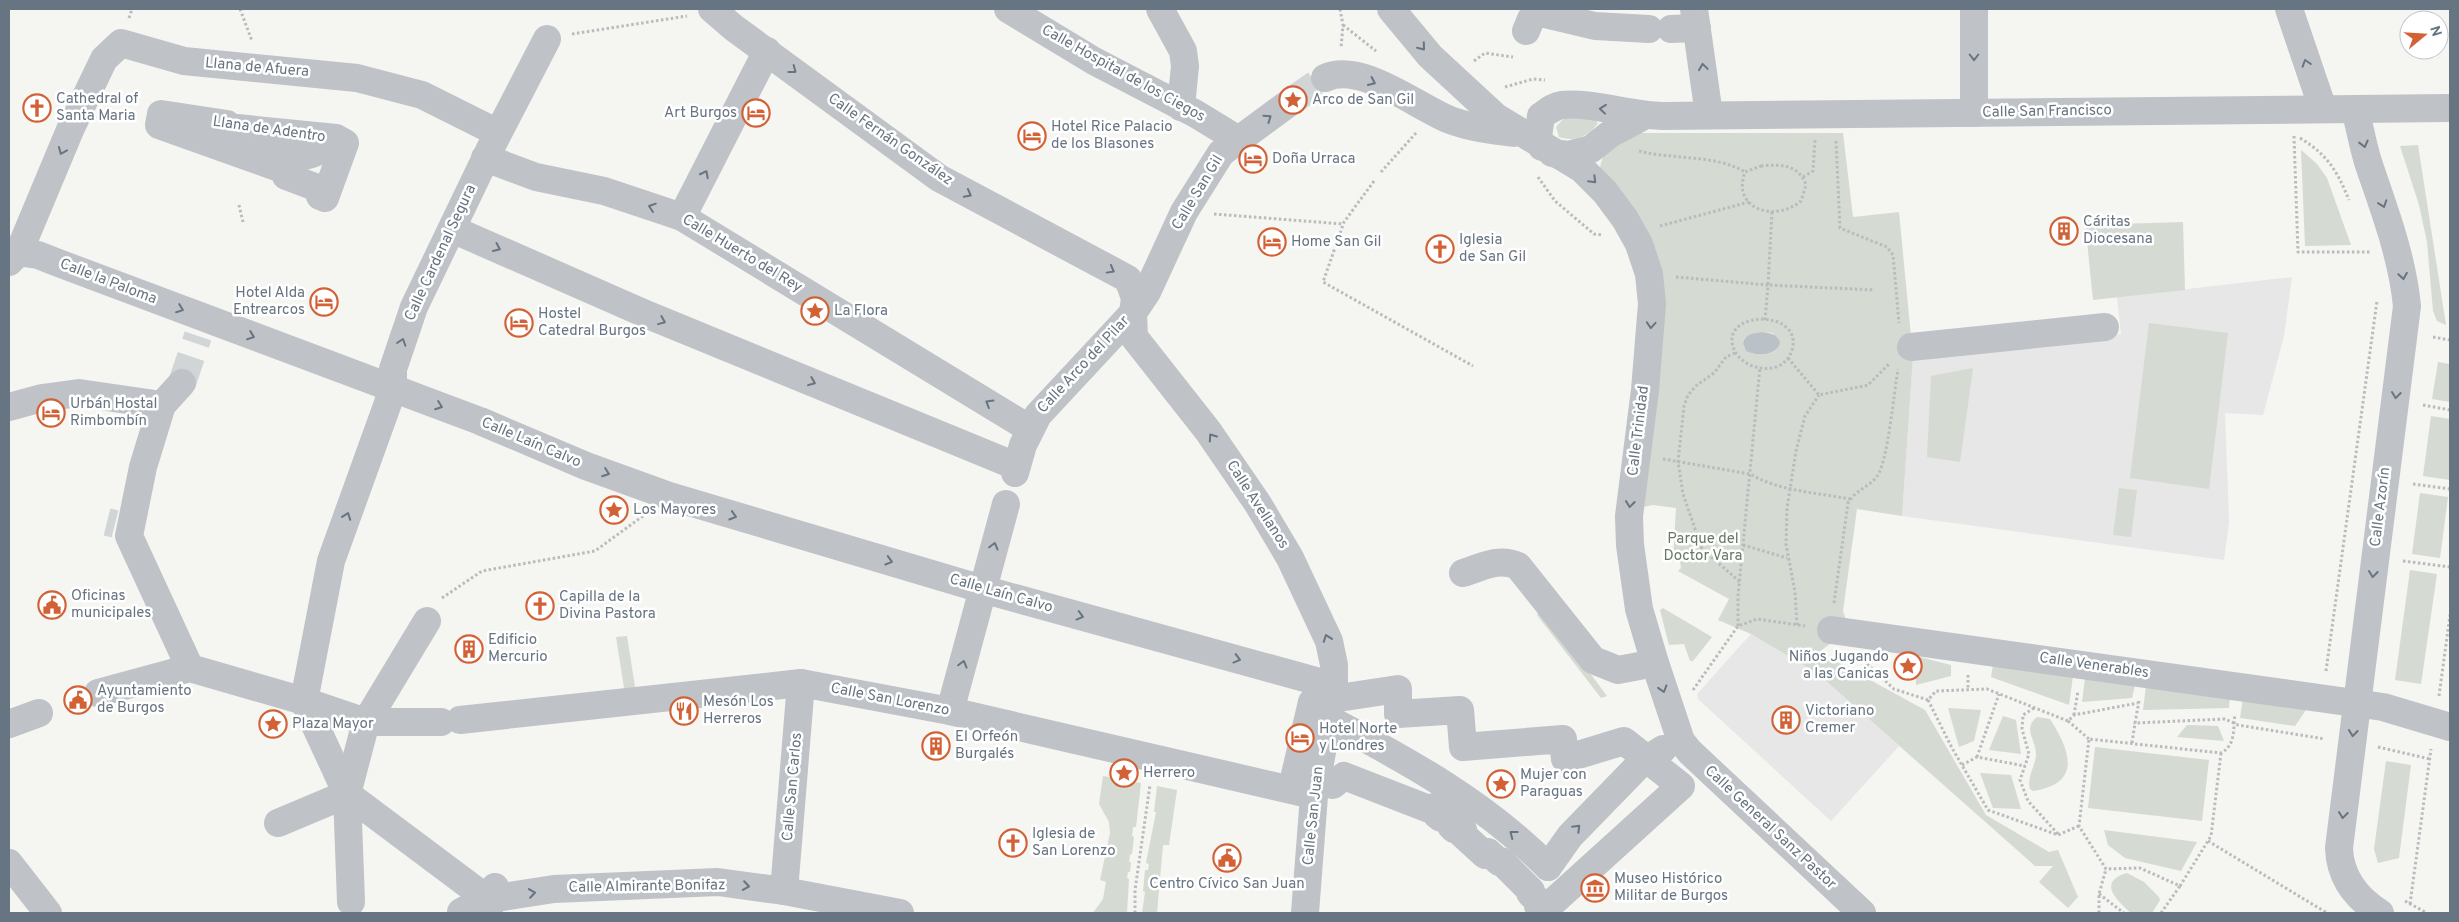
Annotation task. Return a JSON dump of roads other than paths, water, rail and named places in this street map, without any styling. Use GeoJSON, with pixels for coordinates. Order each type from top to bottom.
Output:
{"type":"FeatureCollection","features":[{"type":"Feature","properties":{"kind":"street","name":"Calle Hospital de los Ciegos"},"geometry":{"type":"LineString","coordinates":[[1008,9],[1094,61],[1238,139]]}},
{"type":"Feature","properties":{"kind":"street"},"geometry":{"type":"LineString","coordinates":[[1160,9],[1183,51],[1186,66],[1181,107]]}},
{"type":"Feature","properties":{"kind":"street"},"geometry":{"type":"LineString","coordinates":[[1392,9],[1430,56],[1460,86],[1537,151]]}},
{"type":"Feature","properties":{"kind":"street"},"geometry":{"type":"LineString","coordinates":[[1974,9],[1974,113]]}},
{"type":"Feature","properties":{"kind":"street"},"geometry":{"type":"LineString","coordinates":[[2289,9],[2322,110]]}},
{"type":"Feature","properties":{"kind":"street","name":"Calle Fernán González"},"geometry":{"type":"LineString","coordinates":[[706,11],[740,18],[767,51],[939,178],[1128,279],[1134,298],[1133,313]]}},
{"type":"Feature","properties":{"kind":"street"},"geometry":{"type":"LineString","coordinates":[[1526,31],[1530,19],[1536,12],[1595,26],[1679,24],[1709,116]]}},
{"type":"Feature","properties":{"kind":"street","name":"Calle Cardenal Segura"},"geometry":{"type":"LineString","coordinates":[[304,701],[332,562],[393,389],[393,369],[414,307],[485,158],[547,39]]}},
{"type":"Feature","properties":{"kind":"street","name":"Llana de Afuera"},"geometry":{"type":"LineString","coordinates":[[12,255],[104,59],[121,43],[172,68],[184,61],[339,85],[357,78],[422,95],[498,133]]}},
{"type":"Feature","properties":{"kind":"street"},"geometry":{"type":"LineString","coordinates":[[682,217],[767,51]]}},
{"type":"Feature","properties":{"kind":"street"},"geometry":{"type":"LineString","coordinates":[[1326,78],[1346,74],[1363,77],[1435,112],[1537,151]]}},
{"type":"Feature","properties":{"kind":"street","name":"Calle San Gil"},"geometry":{"type":"LineString","coordinates":[[1133,313],[1146,292],[1184,212],[1220,153],[1293,100]]}},
{"type":"Feature","properties":{"kind":"street","name":"Calle San Francisco"},"geometry":{"type":"LineString","coordinates":[[1644,116],[1610,134],[1591,149],[1568,155],[1537,151],[1541,116],[1551,109],[1562,105],[1606,108],[1644,116],[2450,108]]}},
{"type":"Feature","properties":{"kind":"street","name":"Calle Azorín"},"geometry":{"type":"LineString","coordinates":[[2355,109],[2369,164],[2398,252],[2407,306],[2347,702],[2340,854],[2347,880],[2372,908]]}},
{"type":"Feature","properties":{"kind":"street","name":"Llana de Adentro"},"geometry":{"type":"LineString","coordinates":[[259,156],[288,171],[286,176],[323,190],[320,196],[325,198],[345,143],[336,138],[227,127],[227,124],[161,114],[159,125],[259,156],[302,156],[323,150],[328,140]]}},
{"type":"Feature","properties":{"kind":"street","name":"Calle Trinidad"},"geometry":{"type":"LineString","coordinates":[[1537,151],[1582,169],[1605,192],[1625,219],[1639,244],[1649,274],[1652,304],[1650,329],[1629,516],[1635,584],[1655,663],[1669,710],[1681,741]]}},
{"type":"Feature","properties":{"kind":"street","name":"Calle Huerto del Rey"},"geometry":{"type":"LineString","coordinates":[[485,158],[536,177],[604,191],[682,217],[1030,429]]}},
{"type":"Feature","properties":{"kind":"street","name":"Calle Arco del Pilar"},"geometry":{"type":"LineString","coordinates":[[452,229],[648,315],[1016,470],[1030,429],[1038,415],[1133,313]]}},
{"type":"Feature","properties":{"kind":"street","name":"Calle la Paloma"},"geometry":{"type":"LineString","coordinates":[[12,255],[54,261],[393,389]]}},
{"type":"Feature","properties":{"kind":"street","name":"Calle Avellanos"},"geometry":{"type":"LineString","coordinates":[[1133,313],[1134,337],[1208,432],[1258,504],[1290,558],[1329,641],[1334,666],[1332,701]]}},
{"type":"Feature","properties":{"kind":"street"},"geometry":{"type":"LineString","coordinates":[[1901,350],[2105,327]]}},
{"type":"Feature","properties":{"kind":"street"},"geometry":{"type":"LineString","coordinates":[[9,407],[42,398],[79,393],[143,409],[182,383]]}},
{"type":"Feature","properties":{"kind":"street","name":"Calle Laín Calvo"},"geometry":{"type":"LineString","coordinates":[[393,389],[480,421],[586,466],[670,496],[982,589],[1332,701]]}},
{"type":"Feature","properties":{"kind":"street"},"geometry":{"type":"LineString","coordinates":[[143,409],[143,467],[129,536],[190,668]]}},
{"type":"Feature","properties":{"kind":"street"},"geometry":{"type":"LineString","coordinates":[[950,711],[1006,504]]}},
{"type":"Feature","properties":{"kind":"street"},"geometry":{"type":"LineString","coordinates":[[1463,573],[1498,561],[1509,562],[1518,566],[1592,660],[1618,670],[1655,663]]}},
{"type":"Feature","properties":{"kind":"street"},"geometry":{"type":"LineString","coordinates":[[351,902],[347,794],[366,722],[434,610]]}},
{"type":"Feature","properties":{"kind":"street","name":"Calle Venerables"},"geometry":{"type":"LineString","coordinates":[[1827,630],[2383,707],[2443,725]]}},
{"type":"Feature","properties":{"kind":"street"},"geometry":{"type":"LineString","coordinates":[[98,693],[190,668],[304,701],[366,722]]}},
{"type":"Feature","properties":{"kind":"street","name":"Calle San Lorenzo"},"geometry":{"type":"LineString","coordinates":[[366,722],[450,721],[801,683],[950,711],[1155,760],[1315,789],[1333,785],[1344,776],[1429,809],[1434,807],[1438,810],[1437,815],[1441,818],[1445,815],[1452,821],[1451,826],[1454,829],[1459,826],[1463,830],[1462,834],[1485,855],[1488,852],[1499,862],[1501,861],[1531,891],[1530,893],[1541,904],[1538,906],[1543,912],[1565,905]]}},
{"type":"Feature","properties":{"kind":"street","name":"Calle San Carlos"},"geometry":{"type":"LineString","coordinates":[[784,891],[801,683]]}},
{"type":"Feature","properties":{"kind":"street"},"geometry":{"type":"LineString","coordinates":[[1398,689],[1398,714],[1460,710],[1463,747],[1563,739],[1565,759],[1624,741],[1681,786],[1565,905],[1550,884],[1548,868],[1524,843],[1477,806],[1407,760],[1332,701],[1398,689]]}},
{"type":"Feature","properties":{"kind":"street"},"geometry":{"type":"LineString","coordinates":[[304,701],[347,794],[482,900]]}},
{"type":"Feature","properties":{"kind":"street","name":"Calle San Juan"},"geometry":{"type":"LineString","coordinates":[[1305,913],[1315,789],[1332,701]]}},
{"type":"Feature","properties":{"kind":"street"},"geometry":{"type":"LineString","coordinates":[[9,724],[39,713]]}},
{"type":"Feature","properties":{"kind":"street"},"geometry":{"type":"LineString","coordinates":[[1548,868],[1570,836],[1647,759],[1657,751],[1681,741]]}},
{"type":"Feature","properties":{"kind":"street","name":"Calle General Sanz Pastor"},"geometry":{"type":"LineString","coordinates":[[1681,741],[1710,773],[1852,910]]}},
{"type":"Feature","properties":{"kind":"street"},"geometry":{"type":"LineString","coordinates":[[278,823],[347,794]]}},
{"type":"Feature","properties":{"kind":"street"},"geometry":{"type":"LineString","coordinates":[[9,864],[48,913]]}},
{"type":"Feature","properties":{"kind":"street","name":"Calle Almirante Bonifaz"},"geometry":{"type":"LineString","coordinates":[[482,900],[554,889],[718,882],[784,891],[900,913]]}},
{"type":"Feature","properties":{"kind":"tunnel"},"geometry":{"type":"LineString","coordinates":[[1293,100],[1325,78]]}},
{"type":"Feature","properties":{"kind":"tunnel"},"geometry":{"type":"LineString","coordinates":[[182,383],[198,336]]}},
{"type":"Feature","properties":{"kind":"tunnel"},"geometry":{"type":"LineString","coordinates":[[107,522],[115,524]]}},
{"type":"Feature","properties":{"kind":"place","name":"Arco de San Gil"},"geometry":{"type":"Point","coordinates":[1293,100]}},
{"type":"Feature","properties":{"kind":"place","name":"Cathedral of Santa Maria"},"geometry":{"type":"Point","coordinates":[37,108]}},
{"type":"Feature","properties":{"kind":"place","name":"Art Burgos"},"geometry":{"type":"Point","coordinates":[756,113]}},
{"type":"Feature","properties":{"kind":"place","name":"Hotel Rice Palacio de los Blasones"},"geometry":{"type":"Point","coordinates":[1032,136]}},
{"type":"Feature","properties":{"kind":"place","name":"Doña Urraca"},"geometry":{"type":"Point","coordinates":[1253,159]}},
{"type":"Feature","properties":{"kind":"place","name":"Cáritas Diocesana"},"geometry":{"type":"Point","coordinates":[2064,231]}},
{"type":"Feature","properties":{"kind":"place","name":"Home San Gil"},"geometry":{"type":"Point","coordinates":[1272,242]}},
{"type":"Feature","properties":{"kind":"place","name":"Iglesia de San Gil"},"geometry":{"type":"Point","coordinates":[1440,249]}},
{"type":"Feature","properties":{"kind":"place","name":"Hotel Alda Entrearcos"},"geometry":{"type":"Point","coordinates":[324,302]}},
{"type":"Feature","properties":{"kind":"place","name":"La Flora"},"geometry":{"type":"Point","coordinates":[815,311]}},
{"type":"Feature","properties":{"kind":"place","name":"Hostel Catedral Burgos"},"geometry":{"type":"Point","coordinates":[519,323]}},
{"type":"Feature","properties":{"kind":"place","name":"Urbán Hostal Rimbombín"},"geometry":{"type":"Point","coordinates":[51,413]}},
{"type":"Feature","properties":{"kind":"place","name":"Los Mayores"},"geometry":{"type":"Point","coordinates":[614,510]}},
{"type":"Feature","properties":{"kind":"place","name":"Oficinas municipales"},"geometry":{"type":"Point","coordinates":[52,605]}},
{"type":"Feature","properties":{"kind":"place","name":"Capilla de la Divina Pastora"},"geometry":{"type":"Point","coordinates":[540,606]}},
{"type":"Feature","properties":{"kind":"place","name":"Edificio Mercurio"},"geometry":{"type":"Point","coordinates":[469,649]}},
{"type":"Feature","properties":{"kind":"place","name":"Niños Jugando a las Canicas"},"geometry":{"type":"Point","coordinates":[1908,666]}},
{"type":"Feature","properties":{"kind":"place","name":"Ayuntamiento de Burgos"},"geometry":{"type":"Point","coordinates":[78,700]}},
{"type":"Feature","properties":{"kind":"place","name":"Mesón Los Herreros"},"geometry":{"type":"Point","coordinates":[684,711]}},
{"type":"Feature","properties":{"kind":"place","name":"Victoriano Cremer"},"geometry":{"type":"Point","coordinates":[1786,720]}},
{"type":"Feature","properties":{"kind":"place","name":"Plaza Mayor"},"geometry":{"type":"Point","coordinates":[273,724]}},
{"type":"Feature","properties":{"kind":"place","name":"Hotel Norte y Londres"},"geometry":{"type":"Point","coordinates":[1300,738]}},
{"type":"Feature","properties":{"kind":"place","name":"El Orfeón Burgalés"},"geometry":{"type":"Point","coordinates":[936,746]}},
{"type":"Feature","properties":{"kind":"place","name":"Herrero"},"geometry":{"type":"Point","coordinates":[1124,773]}},
{"type":"Feature","properties":{"kind":"place","name":"Mujer con Paraguas"},"geometry":{"type":"Point","coordinates":[1501,784]}},
{"type":"Feature","properties":{"kind":"place","name":"Iglesia de San Lorenzo"},"geometry":{"type":"Point","coordinates":[1013,843]}},
{"type":"Feature","properties":{"kind":"place","name":"Centro Cívico San Juan"},"geometry":{"type":"Point","coordinates":[1227,858]}},
{"type":"Feature","properties":{"kind":"place","name":"Museo Histórico Militar de Burgos"},"geometry":{"type":"Point","coordinates":[1595,888]}},
{"type":"Feature","properties":{"kind":"park label","name":"Parque del Doctor Vara"},"geometry":{"type":"Point","coordinates":[1703,548]}}]}
